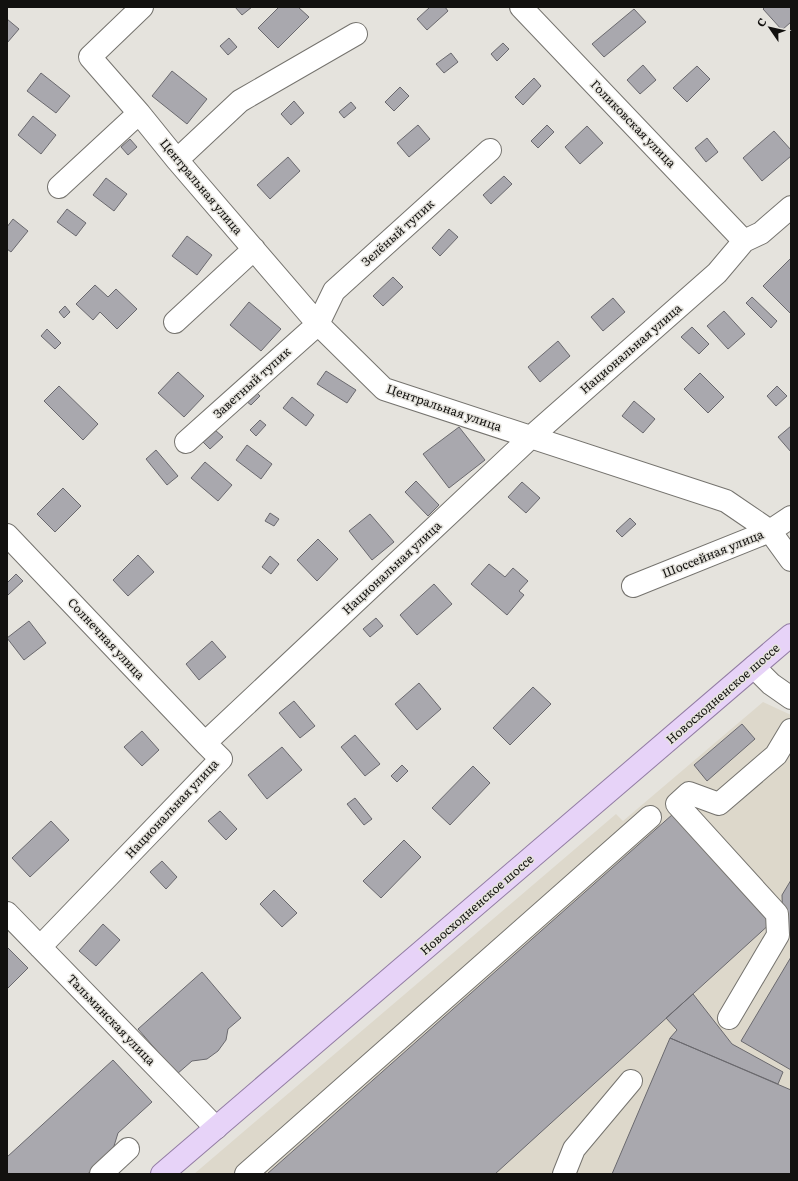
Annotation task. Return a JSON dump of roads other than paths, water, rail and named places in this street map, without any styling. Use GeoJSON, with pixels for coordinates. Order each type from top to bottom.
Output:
{"type":"FeatureCollection","features":[{"type":"Feature","properties":{"kind":"main road","name":"Новосходненское шоссе"},"geometry":{"type":"LineString","coordinates":[[162,1174],[791,635]]}},
{"type":"Feature","properties":{"kind":"street","name":"Центральная улица"},"geometry":{"type":"LineString","coordinates":[[142,7],[90,57],[318,324],[384,389],[726,501],[770,532],[791,560]]}},
{"type":"Feature","properties":{"kind":"street","name":"Голиковская улица"},"geometry":{"type":"LineString","coordinates":[[521,7],[744,241]]}},
{"type":"Feature","properties":{"kind":"street"},"geometry":{"type":"LineString","coordinates":[[177,160],[240,101],[356,34]]}},
{"type":"Feature","properties":{"kind":"street"},"geometry":{"type":"LineString","coordinates":[[59,187],[139,113]]}},
{"type":"Feature","properties":{"kind":"street","name":"Зелёный тупик"},"geometry":{"type":"LineString","coordinates":[[318,324],[334,291],[490,150]]}},
{"type":"Feature","properties":{"kind":"street","name":"Национальная улица"},"geometry":{"type":"LineString","coordinates":[[40,947],[221,759],[204,743],[531,437],[718,274],[744,241],[761,233],[791,207]]}},
{"type":"Feature","properties":{"kind":"street"},"geometry":{"type":"LineString","coordinates":[[175,322],[254,250]]}},
{"type":"Feature","properties":{"kind":"street","name":"Заветный тупик"},"geometry":{"type":"LineString","coordinates":[[186,442],[318,324]]}},
{"type":"Feature","properties":{"kind":"street","name":"Шоссейная улица"},"geometry":{"type":"LineString","coordinates":[[633,586],[770,532],[791,517]]}},
{"type":"Feature","properties":{"kind":"street","name":"Солнечная улица"},"geometry":{"type":"LineString","coordinates":[[7,535],[204,743]]}},
{"type":"Feature","properties":{"kind":"street"},"geometry":{"type":"LineString","coordinates":[[754,667],[771,684],[791,698]]}},
{"type":"Feature","properties":{"kind":"street"},"geometry":{"type":"LineString","coordinates":[[729,1018],[778,935],[777,914],[677,804],[689,793],[719,804],[776,755],[791,730]]}},
{"type":"Feature","properties":{"kind":"street"},"geometry":{"type":"LineString","coordinates":[[246,1174],[650,817]]}},
{"type":"Feature","properties":{"kind":"street","name":"Тальминская улица"},"geometry":{"type":"LineString","coordinates":[[7,912],[216,1128]]}},
{"type":"Feature","properties":{"kind":"street"},"geometry":{"type":"LineString","coordinates":[[564,1174],[574,1149],[631,1081]]}},
{"type":"Feature","properties":{"kind":"street"},"geometry":{"type":"LineString","coordinates":[[101,1174],[128,1149]]}}]}
